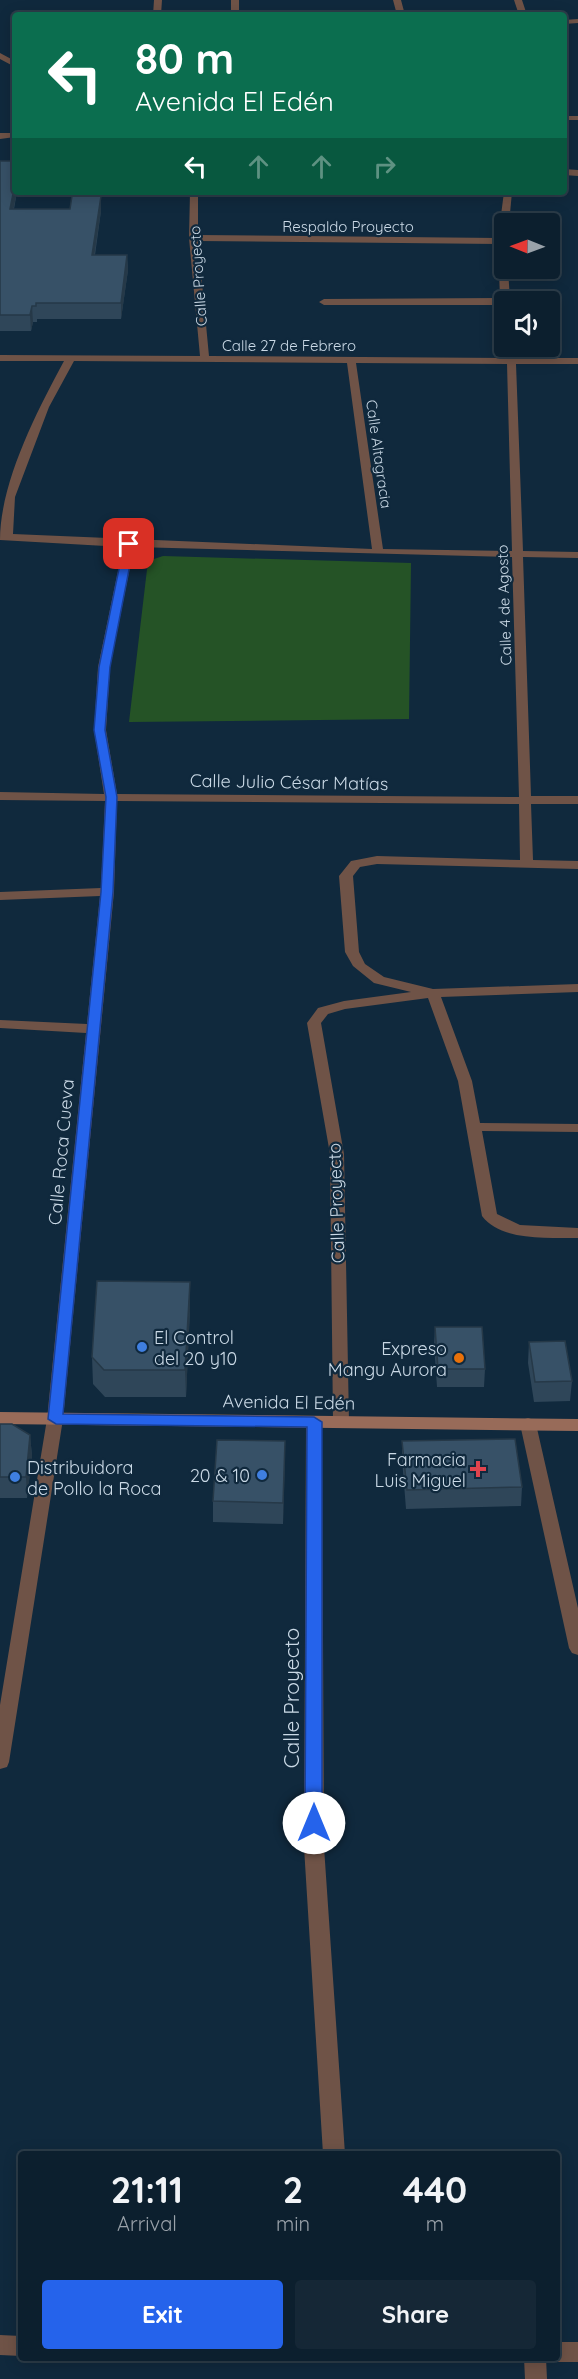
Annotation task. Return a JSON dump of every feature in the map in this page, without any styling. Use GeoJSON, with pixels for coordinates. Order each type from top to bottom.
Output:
{"type":"FeatureCollection","features":[{"type":"Feature","properties":{"kind":"street","name":"Calle Proyecto"},"geometry":{"type":"LineString","coordinates":[[194,195],[194,238],[205,360]]}},
{"type":"Feature","properties":{"kind":"street"},"geometry":{"type":"LineString","coordinates":[[505,213],[508,195]]}},
{"type":"Feature","properties":{"kind":"street","name":"Respaldo Proyecto"},"geometry":{"type":"LineString","coordinates":[[194,238],[494,241]]}},
{"type":"Feature","properties":{"kind":"street"},"geometry":{"type":"LineString","coordinates":[[324,302],[494,301]]}},
{"type":"Feature","properties":{"kind":"street","name":"Calle 27 de Febrero"},"geometry":{"type":"LineString","coordinates":[[0,357],[578,361]]}},
{"type":"Feature","properties":{"kind":"street","name":"Calle 4 de Agosto"},"geometry":{"type":"LineString","coordinates":[[513,357],[527,862]]}},
{"type":"Feature","properties":{"kind":"street"},"geometry":{"type":"LineString","coordinates":[[70,359],[44,407],[10,497],[3,537],[129,544],[378,552],[578,555]]}},
{"type":"Feature","properties":{"kind":"street","name":"Calle Altagracia"},"geometry":{"type":"LineString","coordinates":[[351,359],[378,552]]}},
{"type":"Feature","properties":{"kind":"street","name":"Calle Roca Cueva"},"geometry":{"type":"LineString","coordinates":[[0,1753],[56,1419],[107,892],[111,797],[100,730],[104,667],[129,544]]}},
{"type":"Feature","properties":{"kind":"street","name":"Calle Julio César Matías"},"geometry":{"type":"LineString","coordinates":[[0,796],[578,800]]}},
{"type":"Feature","properties":{"kind":"street"},"geometry":{"type":"LineString","coordinates":[[578,865],[377,860],[356,864],[346,876],[352,952],[360,966],[379,980],[433,993],[578,988]]}},
{"type":"Feature","properties":{"kind":"street"},"geometry":{"type":"LineString","coordinates":[[0,896],[107,892]]}},
{"type":"Feature","properties":{"kind":"street","name":"Calle Proyecto"},"geometry":{"type":"LineString","coordinates":[[341,1422],[337,1154],[314,1023],[323,1011],[344,1005],[433,993]]}},
{"type":"Feature","properties":{"kind":"street"},"geometry":{"type":"LineString","coordinates":[[433,993],[465,1081],[476,1127],[490,1216],[501,1225],[518,1230],[578,1233]]}},
{"type":"Feature","properties":{"kind":"street"},"geometry":{"type":"LineString","coordinates":[[0,1024],[93,1029]]}},
{"type":"Feature","properties":{"kind":"street"},"geometry":{"type":"LineString","coordinates":[[476,1127],[578,1128]]}},
{"type":"Feature","properties":{"kind":"street","name":"Avenida El Edén"},"geometry":{"type":"LineString","coordinates":[[0,1418],[578,1425]]}},
{"type":"Feature","properties":{"kind":"street","name":"Calle Proyecto"},"geometry":{"type":"LineString","coordinates":[[314,1422],[314,1847],[334,2151]]}},
{"type":"Feature","properties":{"kind":"street"},"geometry":{"type":"LineString","coordinates":[[528,1424],[578,1648]]}},
{"type":"Feature","properties":{"kind":"street"},"geometry":{"type":"LineString","coordinates":[[0,2345],[18,2346]]}},
{"type":"Feature","properties":{"kind":"street"},"geometry":{"type":"LineString","coordinates":[[560,2352],[578,2352]]}},
{"type":"Feature","properties":{"kind":"street"},"geometry":{"type":"LineString","coordinates":[[535,2361],[536,2379]]}},
{"type":"Feature","properties":{"kind":"green space"},"geometry":{"type":"Polygon","coordinates":[[[41,195],[129,195],[129,197],[41,195]]]}},
{"type":"Feature","properties":{"kind":"green space"},"geometry":{"type":"Polygon","coordinates":[[[163,556],[411,563],[409,719],[129,722],[148,561],[163,556]]]}},
{"type":"Feature","properties":{"kind":"building"},"geometry":{"type":"Polygon","coordinates":[[[0,161],[12,161],[13,195],[10,209],[70,209],[72,196],[101,196],[92,255],[127,255],[121,303],[36,303],[36,306],[32,306],[30,315],[0,315],[0,161]]]}},
{"type":"Feature","properties":{"kind":"building","name":"El Control del 20 y10"},"geometry":{"type":"Polygon","coordinates":[[[97,1281],[190,1282],[185,1370],[104,1370],[92,1357],[97,1281]]]}},
{"type":"Feature","properties":{"kind":"building"},"geometry":{"type":"Polygon","coordinates":[[[435,1327],[482,1327],[485,1369],[438,1369],[435,1327]]]}},
{"type":"Feature","properties":{"kind":"building"},"geometry":{"type":"Polygon","coordinates":[[[565,1341],[572,1381],[535,1382],[529,1342],[565,1341]]]}},
{"type":"Feature","properties":{"kind":"building"},"geometry":{"type":"Polygon","coordinates":[[[0,1424],[12,1424],[30,1435],[26,1477],[0,1477],[0,1424]]]}},
{"type":"Feature","properties":{"kind":"building"},"geometry":{"type":"Polygon","coordinates":[[[515,1439],[522,1487],[407,1490],[402,1441],[515,1439]]]}},
{"type":"Feature","properties":{"kind":"building"},"geometry":{"type":"Polygon","coordinates":[[[217,1440],[285,1441],[283,1503],[213,1501],[217,1440]]]}},
{"type":"Feature","properties":{"kind":"place","name":"El Control del 20 y10"},"geometry":{"type":"Point","coordinates":[142,1347]}},
{"type":"Feature","properties":{"kind":"place","name":"Expreso Mangu Aurora"},"geometry":{"type":"Point","coordinates":[459,1358]}},
{"type":"Feature","properties":{"kind":"place","name":"Farmacia Luis Miguel"},"geometry":{"type":"Point","coordinates":[478,1469]}},
{"type":"Feature","properties":{"kind":"place","name":"20 & 10"},"geometry":{"type":"Point","coordinates":[262,1475]}},
{"type":"Feature","properties":{"kind":"place","name":"Distribuidora de Pollo la Roca"},"geometry":{"type":"Point","coordinates":[15,1477]}},
{"type":"Feature","properties":{"kind":"route"},"geometry":{"type":"LineString","coordinates":[[129,544],[104,667],[100,730],[111,797],[107,892],[56,1419],[314,1422],[314,1823]]}}]}
